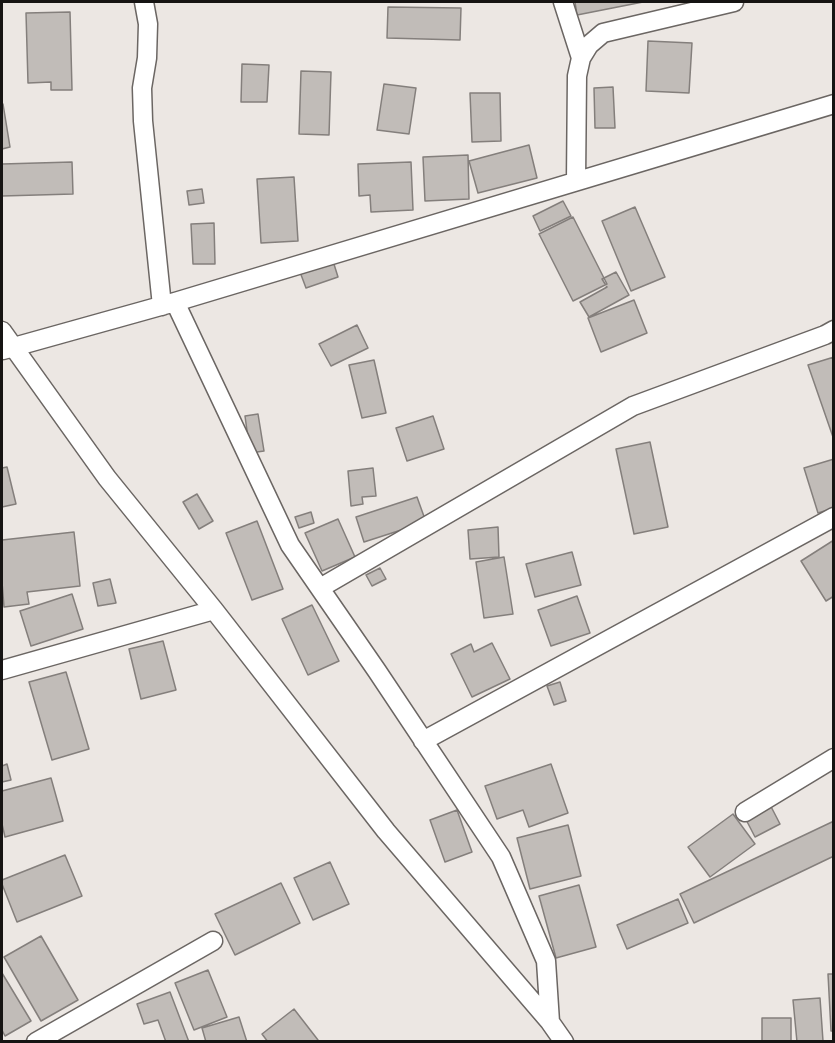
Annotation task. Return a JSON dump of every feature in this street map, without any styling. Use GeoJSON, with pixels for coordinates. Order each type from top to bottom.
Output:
{"type":"FeatureCollection","features":[{"type":"Feature","properties":{"kind":"street"},"geometry":{"type":"LineString","coordinates":[[144,2],[148,24],[147,58],[142,88],[143,120],[169,304],[290,545],[501,857],[546,961],[550,1022]]}},
{"type":"Feature","properties":{"kind":"street"},"geometry":{"type":"LineString","coordinates":[[563,2],[581,58]]}},
{"type":"Feature","properties":{"kind":"street"},"geometry":{"type":"LineString","coordinates":[[576,181],[577,76],[581,58],[589,45],[603,33],[734,2]]}},
{"type":"Feature","properties":{"kind":"street"},"geometry":{"type":"LineString","coordinates":[[8,348],[169,304],[834,104]]}},
{"type":"Feature","properties":{"kind":"street"},"geometry":{"type":"LineString","coordinates":[[320,588],[633,406],[834,330]]}},
{"type":"Feature","properties":{"kind":"street"},"geometry":{"type":"LineString","coordinates":[[2,331],[8,348],[107,478],[214,610],[386,831],[564,1041]]}},
{"type":"Feature","properties":{"kind":"street"},"geometry":{"type":"LineString","coordinates":[[423,741],[834,517]]}},
{"type":"Feature","properties":{"kind":"street"},"geometry":{"type":"LineString","coordinates":[[2,670],[214,610]]}},
{"type":"Feature","properties":{"kind":"street"},"geometry":{"type":"LineString","coordinates":[[746,812],[834,758]]}},
{"type":"Feature","properties":{"kind":"street"},"geometry":{"type":"LineString","coordinates":[[36,1041],[213,941]]}},
{"type":"Feature","properties":{"kind":"building"},"geometry":{"type":"Polygon","coordinates":[[[575,2],[643,2],[577,15],[575,2]]]}},
{"type":"Feature","properties":{"kind":"building"},"geometry":{"type":"Polygon","coordinates":[[[388,7],[461,8],[460,40],[387,38],[388,7]]]}},
{"type":"Feature","properties":{"kind":"building"},"geometry":{"type":"Polygon","coordinates":[[[70,12],[72,90],[51,90],[51,82],[28,83],[26,13],[70,12]]]}},
{"type":"Feature","properties":{"kind":"building"},"geometry":{"type":"Polygon","coordinates":[[[648,41],[692,43],[689,93],[646,91],[648,41]]]}},
{"type":"Feature","properties":{"kind":"building"},"geometry":{"type":"Polygon","coordinates":[[[242,64],[269,65],[267,102],[241,102],[242,64]]]}},
{"type":"Feature","properties":{"kind":"building"},"geometry":{"type":"Polygon","coordinates":[[[301,71],[331,72],[329,135],[299,134],[301,71]]]}},
{"type":"Feature","properties":{"kind":"building"},"geometry":{"type":"Polygon","coordinates":[[[384,84],[416,88],[409,134],[377,130],[384,84]]]}},
{"type":"Feature","properties":{"kind":"building"},"geometry":{"type":"Polygon","coordinates":[[[613,87],[615,128],[595,128],[594,88],[613,87]]]}},
{"type":"Feature","properties":{"kind":"building"},"geometry":{"type":"Polygon","coordinates":[[[470,93],[500,93],[501,141],[472,142],[470,93]]]}},
{"type":"Feature","properties":{"kind":"building"},"geometry":{"type":"Polygon","coordinates":[[[2,105],[10,147],[2,149],[2,105]]]}},
{"type":"Feature","properties":{"kind":"building"},"geometry":{"type":"Polygon","coordinates":[[[529,145],[537,178],[478,193],[469,161],[529,145]]]}},
{"type":"Feature","properties":{"kind":"building"},"geometry":{"type":"Polygon","coordinates":[[[468,155],[469,199],[425,201],[423,157],[468,155]]]}},
{"type":"Feature","properties":{"kind":"building"},"geometry":{"type":"Polygon","coordinates":[[[72,162],[73,194],[2,196],[2,164],[72,162]]]}},
{"type":"Feature","properties":{"kind":"building"},"geometry":{"type":"Polygon","coordinates":[[[411,162],[413,210],[371,212],[370,195],[359,196],[358,164],[411,162]]]}},
{"type":"Feature","properties":{"kind":"building"},"geometry":{"type":"Polygon","coordinates":[[[294,177],[298,241],[261,243],[257,179],[294,177]]]}},
{"type":"Feature","properties":{"kind":"building"},"geometry":{"type":"Polygon","coordinates":[[[202,189],[204,203],[189,205],[187,191],[202,189]]]}},
{"type":"Feature","properties":{"kind":"building"},"geometry":{"type":"Polygon","coordinates":[[[563,201],[571,216],[540,231],[533,216],[563,201]]]}},
{"type":"Feature","properties":{"kind":"building"},"geometry":{"type":"Polygon","coordinates":[[[635,207],[665,277],[631,291],[602,221],[635,207]]]}},
{"type":"Feature","properties":{"kind":"building"},"geometry":{"type":"Polygon","coordinates":[[[573,217],[607,284],[573,301],[539,234],[573,217]]]}},
{"type":"Feature","properties":{"kind":"building"},"geometry":{"type":"Polygon","coordinates":[[[214,223],[215,264],[193,264],[191,224],[214,223]]]}},
{"type":"Feature","properties":{"kind":"building"},"geometry":{"type":"Polygon","coordinates":[[[333,261],[338,277],[306,288],[300,272],[333,261]]]}},
{"type":"Feature","properties":{"kind":"building"},"geometry":{"type":"Polygon","coordinates":[[[616,272],[629,295],[589,317],[580,302],[607,287],[602,279],[616,272]]]}},
{"type":"Feature","properties":{"kind":"building"},"geometry":{"type":"Polygon","coordinates":[[[634,300],[647,333],[601,352],[588,318],[634,300]]]}},
{"type":"Feature","properties":{"kind":"building"},"geometry":{"type":"Polygon","coordinates":[[[357,325],[368,348],[331,366],[319,344],[357,325]]]}},
{"type":"Feature","properties":{"kind":"building"},"geometry":{"type":"Polygon","coordinates":[[[834,357],[834,440],[808,365],[834,357]]]}},
{"type":"Feature","properties":{"kind":"building"},"geometry":{"type":"Polygon","coordinates":[[[374,360],[386,413],[362,418],[349,365],[374,360]]]}},
{"type":"Feature","properties":{"kind":"building"},"geometry":{"type":"Polygon","coordinates":[[[258,414],[264,451],[250,453],[245,416],[258,414]]]}},
{"type":"Feature","properties":{"kind":"building"},"geometry":{"type":"Polygon","coordinates":[[[433,416],[444,449],[407,461],[396,428],[433,416]]]}},
{"type":"Feature","properties":{"kind":"building"},"geometry":{"type":"Polygon","coordinates":[[[650,442],[668,527],[634,534],[616,449],[650,442]]]}},
{"type":"Feature","properties":{"kind":"building"},"geometry":{"type":"Polygon","coordinates":[[[834,459],[834,508],[818,513],[804,468],[834,459]]]}},
{"type":"Feature","properties":{"kind":"building"},"geometry":{"type":"Polygon","coordinates":[[[7,467],[16,504],[2,507],[2,468],[7,467]]]}},
{"type":"Feature","properties":{"kind":"building"},"geometry":{"type":"Polygon","coordinates":[[[373,468],[376,496],[362,497],[363,504],[351,506],[348,471],[373,468]]]}},
{"type":"Feature","properties":{"kind":"building"},"geometry":{"type":"Polygon","coordinates":[[[197,494],[213,521],[199,529],[183,502],[197,494]]]}},
{"type":"Feature","properties":{"kind":"building"},"geometry":{"type":"Polygon","coordinates":[[[417,497],[426,522],[364,542],[356,517],[417,497]]]}},
{"type":"Feature","properties":{"kind":"building"},"geometry":{"type":"Polygon","coordinates":[[[311,512],[314,523],[299,528],[295,517],[311,512]]]}},
{"type":"Feature","properties":{"kind":"building"},"geometry":{"type":"Polygon","coordinates":[[[338,519],[355,557],[322,571],[305,533],[338,519]]]}},
{"type":"Feature","properties":{"kind":"building"},"geometry":{"type":"Polygon","coordinates":[[[257,521],[283,589],[252,600],[226,533],[257,521]]]}},
{"type":"Feature","properties":{"kind":"building"},"geometry":{"type":"Polygon","coordinates":[[[498,527],[499,557],[470,559],[468,530],[498,527]]]}},
{"type":"Feature","properties":{"kind":"building"},"geometry":{"type":"Polygon","coordinates":[[[74,532],[80,586],[27,592],[29,604],[4,607],[2,540],[74,532]]]}},
{"type":"Feature","properties":{"kind":"building"},"geometry":{"type":"Polygon","coordinates":[[[834,540],[834,596],[826,601],[801,561],[834,540]]]}},
{"type":"Feature","properties":{"kind":"building"},"geometry":{"type":"Polygon","coordinates":[[[572,552],[581,585],[535,597],[526,564],[572,552]]]}},
{"type":"Feature","properties":{"kind":"building"},"geometry":{"type":"Polygon","coordinates":[[[504,557],[513,614],[484,618],[476,562],[504,557]]]}},
{"type":"Feature","properties":{"kind":"building"},"geometry":{"type":"Polygon","coordinates":[[[380,568],[386,579],[372,586],[366,575],[380,568]]]}},
{"type":"Feature","properties":{"kind":"building"},"geometry":{"type":"Polygon","coordinates":[[[110,579],[116,603],[98,606],[93,583],[110,579]]]}},
{"type":"Feature","properties":{"kind":"building"},"geometry":{"type":"Polygon","coordinates":[[[72,594],[83,629],[31,646],[20,611],[72,594]]]}},
{"type":"Feature","properties":{"kind":"building"},"geometry":{"type":"Polygon","coordinates":[[[577,596],[590,633],[551,646],[538,610],[577,596]]]}},
{"type":"Feature","properties":{"kind":"building"},"geometry":{"type":"Polygon","coordinates":[[[312,605],[339,661],[308,675],[282,619],[312,605]]]}},
{"type":"Feature","properties":{"kind":"building"},"geometry":{"type":"Polygon","coordinates":[[[163,641],[176,690],[141,699],[129,649],[163,641]]]}},
{"type":"Feature","properties":{"kind":"building"},"geometry":{"type":"Polygon","coordinates":[[[492,643],[510,679],[472,697],[451,654],[471,644],[474,652],[492,643]]]}},
{"type":"Feature","properties":{"kind":"building"},"geometry":{"type":"Polygon","coordinates":[[[66,672],[89,749],[52,760],[29,682],[66,672]]]}},
{"type":"Feature","properties":{"kind":"building"},"geometry":{"type":"Polygon","coordinates":[[[560,682],[566,701],[554,705],[547,686],[560,682]]]}},
{"type":"Feature","properties":{"kind":"building"},"geometry":{"type":"Polygon","coordinates":[[[7,764],[11,780],[2,782],[2,766],[7,764]]]}},
{"type":"Feature","properties":{"kind":"building"},"geometry":{"type":"Polygon","coordinates":[[[551,764],[568,813],[529,827],[523,810],[497,819],[485,786],[551,764]]]}},
{"type":"Feature","properties":{"kind":"building"},"geometry":{"type":"Polygon","coordinates":[[[51,778],[63,821],[5,837],[2,824],[2,791],[51,778]]]}},
{"type":"Feature","properties":{"kind":"building"},"geometry":{"type":"Polygon","coordinates":[[[765,795],[780,824],[755,837],[740,808],[765,795]]]}},
{"type":"Feature","properties":{"kind":"building"},"geometry":{"type":"Polygon","coordinates":[[[457,810],[472,852],[445,862],[430,820],[457,810]]]}},
{"type":"Feature","properties":{"kind":"building"},"geometry":{"type":"Polygon","coordinates":[[[733,814],[755,844],[710,877],[688,847],[733,814]]]}},
{"type":"Feature","properties":{"kind":"building"},"geometry":{"type":"Polygon","coordinates":[[[834,821],[834,856],[694,923],[680,894],[834,821]]]}},
{"type":"Feature","properties":{"kind":"building"},"geometry":{"type":"Polygon","coordinates":[[[568,825],[581,876],[530,889],[517,838],[568,825]]]}},
{"type":"Feature","properties":{"kind":"building"},"geometry":{"type":"Polygon","coordinates":[[[65,855],[82,896],[17,922],[2,880],[65,855]]]}},
{"type":"Feature","properties":{"kind":"building"},"geometry":{"type":"Polygon","coordinates":[[[330,862],[349,904],[313,920],[294,878],[330,862]]]}},
{"type":"Feature","properties":{"kind":"building"},"geometry":{"type":"Polygon","coordinates":[[[281,883],[300,923],[235,955],[215,914],[281,883]]]}},
{"type":"Feature","properties":{"kind":"building"},"geometry":{"type":"Polygon","coordinates":[[[579,885],[596,947],[556,958],[539,896],[579,885]]]}},
{"type":"Feature","properties":{"kind":"building"},"geometry":{"type":"Polygon","coordinates":[[[678,899],[688,923],[627,949],[617,925],[678,899]]]}},
{"type":"Feature","properties":{"kind":"building"},"geometry":{"type":"Polygon","coordinates":[[[41,936],[78,1000],[41,1021],[4,957],[41,936]]]}},
{"type":"Feature","properties":{"kind":"building"},"geometry":{"type":"Polygon","coordinates":[[[208,970],[227,1017],[194,1030],[175,983],[208,970]]]}},
{"type":"Feature","properties":{"kind":"building"},"geometry":{"type":"Polygon","coordinates":[[[2,973],[31,1021],[5,1036],[2,1030],[2,973]]]}},
{"type":"Feature","properties":{"kind":"building"},"geometry":{"type":"Polygon","coordinates":[[[828,974],[834,974],[834,1031],[831,1031],[828,974]]]}},
{"type":"Feature","properties":{"kind":"building"},"geometry":{"type":"Polygon","coordinates":[[[170,992],[189,1042],[166,1042],[158,1020],[144,1024],[137,1004],[170,992]]]}},
{"type":"Feature","properties":{"kind":"building"},"geometry":{"type":"Polygon","coordinates":[[[820,998],[823,1041],[797,1042],[793,1000],[820,998]]]}},
{"type":"Feature","properties":{"kind":"building"},"geometry":{"type":"Polygon","coordinates":[[[294,1009],[318,1040],[316,1042],[268,1042],[262,1034],[294,1009]]]}},
{"type":"Feature","properties":{"kind":"building"},"geometry":{"type":"Polygon","coordinates":[[[239,1017],[247,1042],[206,1042],[202,1028],[239,1017]]]}},
{"type":"Feature","properties":{"kind":"building"},"geometry":{"type":"Polygon","coordinates":[[[762,1018],[791,1018],[791,1042],[762,1042],[762,1018]]]}}]}
